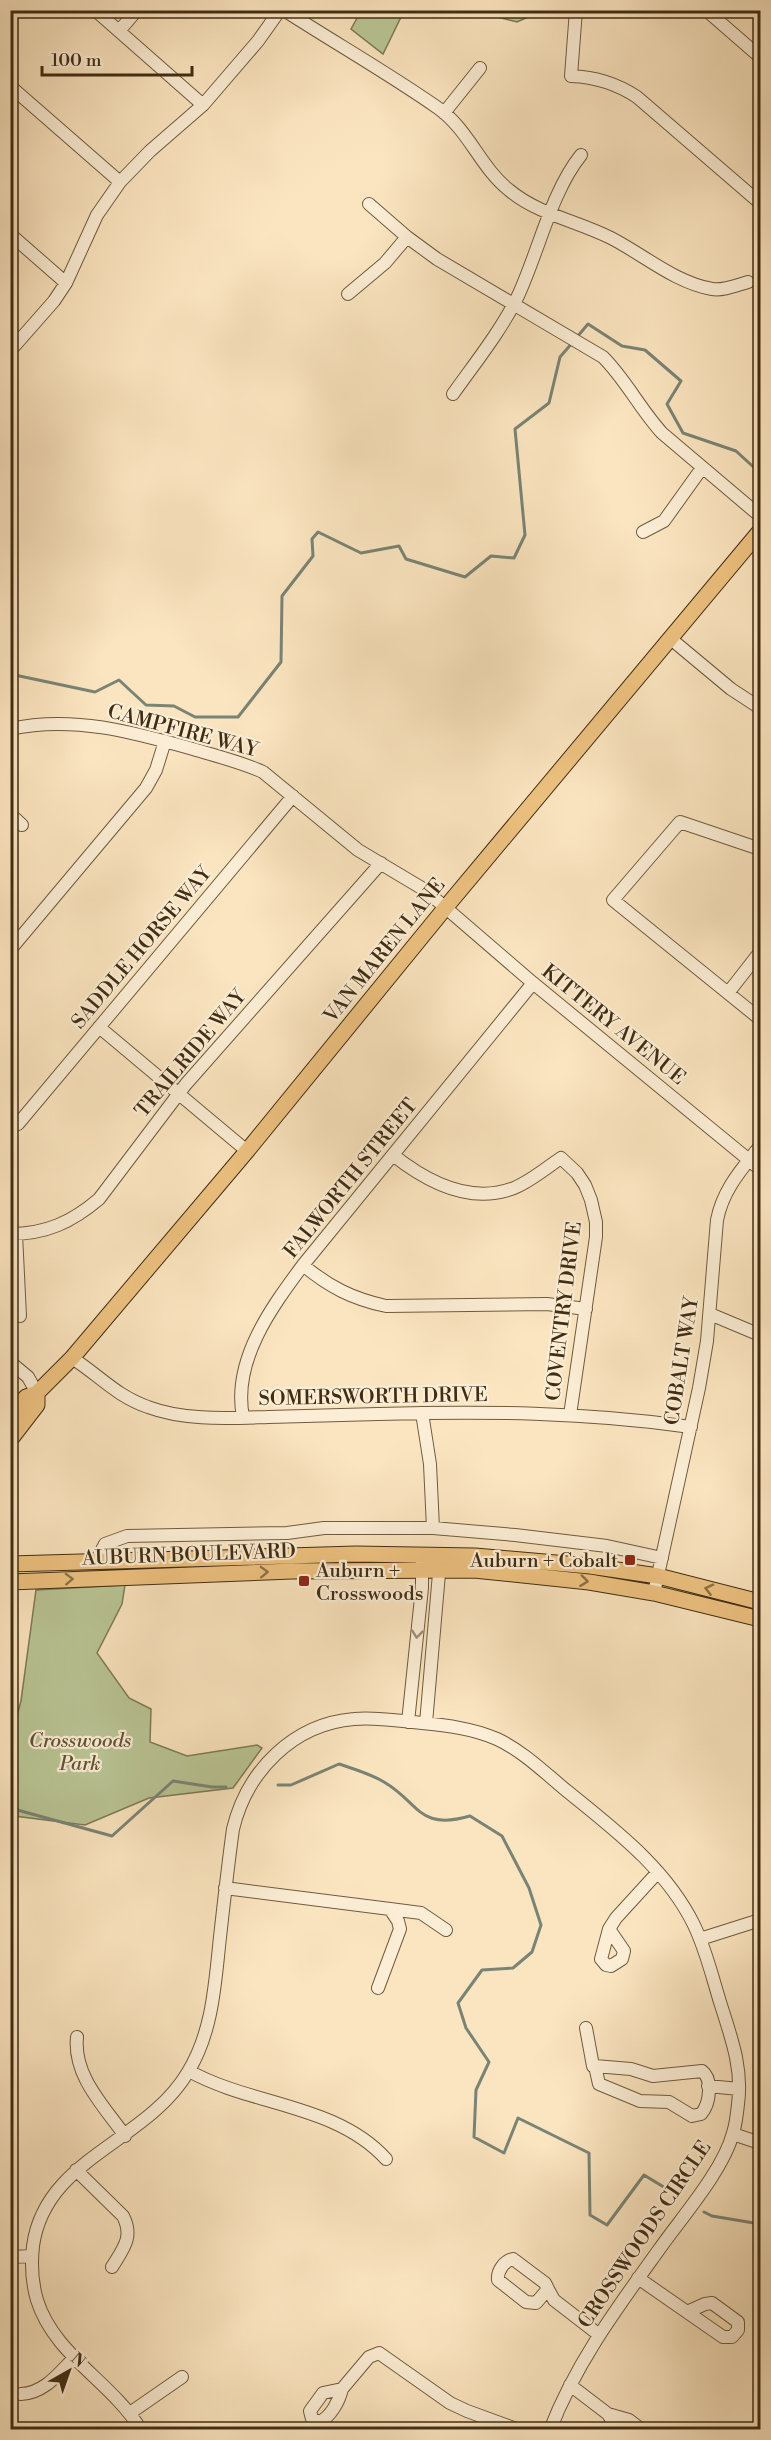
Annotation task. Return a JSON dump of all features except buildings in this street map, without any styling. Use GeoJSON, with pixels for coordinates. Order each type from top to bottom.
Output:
{"type":"FeatureCollection","features":[{"type":"Feature","properties":{"kind":"main road","name":"VAN MAREN LANE"},"geometry":{"type":"LineString","coordinates":[[10,1416],[26,1397],[37,1393],[72,1358],[247,1151],[446,907],[760,531]]}},
{"type":"Feature","properties":{"kind":"main road","name":"VAN MAREN LANE"},"geometry":{"type":"LineString","coordinates":[[10,1440],[37,1405],[37,1393]]}},
{"type":"Feature","properties":{"kind":"main road","name":"AUBURN BOULEVARD"},"geometry":{"type":"LineString","coordinates":[[11,1564],[356,1554],[422,1562],[440,1570],[474,1570],[589,1582],[654,1593],[760,1618]]}},
{"type":"Feature","properties":{"kind":"main road","name":"AUBURN BOULEVARD"},"geometry":{"type":"LineString","coordinates":[[10,1582],[292,1571],[422,1562],[441,1554],[527,1559],[658,1576],[760,1602]]}},
{"type":"Feature","properties":{"kind":"street"},"geometry":{"type":"LineString","coordinates":[[95,10],[203,105]]}},
{"type":"Feature","properties":{"kind":"street"},"geometry":{"type":"LineString","coordinates":[[119,31],[137,10]]}},
{"type":"Feature","properties":{"kind":"street"},"geometry":{"type":"LineString","coordinates":[[10,351],[54,301],[66,283],[97,215],[120,182],[150,151],[203,105],[282,10],[444,113],[471,141],[489,169],[507,189],[521,200],[612,238],[699,286],[716,290],[748,282]]}},
{"type":"Feature","properties":{"kind":"street"},"geometry":{"type":"LineString","coordinates":[[576,10],[571,76],[599,79],[637,97],[760,203]]}},
{"type":"Feature","properties":{"kind":"street"},"geometry":{"type":"LineString","coordinates":[[706,10],[760,57]]}},
{"type":"Feature","properties":{"kind":"street"},"geometry":{"type":"LineString","coordinates":[[444,113],[480,68]]}},
{"type":"Feature","properties":{"kind":"street"},"geometry":{"type":"LineString","coordinates":[[10,86],[120,182]]}},
{"type":"Feature","properties":{"kind":"street"},"geometry":{"type":"LineString","coordinates":[[453,394],[506,319],[567,176],[581,155]]}},
{"type":"Feature","properties":{"kind":"street"},"geometry":{"type":"LineString","coordinates":[[369,204],[437,259],[603,357],[616,370],[649,419],[662,433],[760,516]]}},
{"type":"Feature","properties":{"kind":"street"},"geometry":{"type":"LineString","coordinates":[[10,234],[66,283]]}},
{"type":"Feature","properties":{"kind":"street"},"geometry":{"type":"LineString","coordinates":[[348,294],[385,263],[407,237]]}},
{"type":"Feature","properties":{"kind":"street"},"geometry":{"type":"LineString","coordinates":[[643,532],[664,521],[702,468]]}},
{"type":"Feature","properties":{"kind":"street"},"geometry":{"type":"LineString","coordinates":[[671,639],[731,689],[760,708]]}},
{"type":"Feature","properties":{"kind":"street","name":"CAMPFIRE WAY"},"geometry":{"type":"LineString","coordinates":[[10,729],[41,724],[83,724],[165,741],[248,765],[263,772],[358,850],[399,872],[446,907]]}},
{"type":"Feature","properties":{"kind":"street"},"geometry":{"type":"LineString","coordinates":[[10,950],[146,788],[156,770],[165,741]]}},
{"type":"Feature","properties":{"kind":"street","name":"SADDLE HORSE WAY"},"geometry":{"type":"LineString","coordinates":[[14,1120],[99,1027],[293,796]]}},
{"type":"Feature","properties":{"kind":"street"},"geometry":{"type":"LineString","coordinates":[[10,814],[22,825]]}},
{"type":"Feature","properties":{"kind":"street"},"geometry":{"type":"LineString","coordinates":[[760,849],[680,822],[613,900],[760,1019]]}},
{"type":"Feature","properties":{"kind":"street","name":"TRAILRIDE WAY"},"geometry":{"type":"LineString","coordinates":[[14,1234],[34,1233],[66,1223],[99,1199],[179,1093],[381,863]]}},
{"type":"Feature","properties":{"kind":"street","name":"KITTERY AVENUE"},"geometry":{"type":"LineString","coordinates":[[446,907],[533,983],[760,1169]]}},
{"type":"Feature","properties":{"kind":"street"},"geometry":{"type":"LineString","coordinates":[[728,993],[760,952]]}},
{"type":"Feature","properties":{"kind":"street","name":"FALWORTH STREET"},"geometry":{"type":"LineString","coordinates":[[243,1417],[240,1400],[243,1377],[258,1333],[275,1303],[533,983]]}},
{"type":"Feature","properties":{"kind":"street"},"geometry":{"type":"LineString","coordinates":[[99,1027],[247,1151]]}},
{"type":"Feature","properties":{"kind":"street","name":"COBALT WAY"},"geometry":{"type":"LineString","coordinates":[[654,1593],[691,1427],[710,1314],[720,1205],[733,1180],[760,1146]]}},
{"type":"Feature","properties":{"kind":"street","name":"COVENTRY DRIVE"},"geometry":{"type":"LineString","coordinates":[[393,1155],[436,1183],[476,1194],[492,1193],[515,1187],[530,1180],[561,1158],[577,1173],[585,1185],[593,1207],[596,1237],[570,1415]]}},
{"type":"Feature","properties":{"kind":"street"},"geometry":{"type":"LineString","coordinates":[[14,1234],[20,1316]]}},
{"type":"Feature","properties":{"kind":"street"},"geometry":{"type":"LineString","coordinates":[[303,1266],[342,1293],[386,1306],[547,1304],[586,1309]]}},
{"type":"Feature","properties":{"kind":"street"},"geometry":{"type":"LineString","coordinates":[[710,1314],[760,1335]]}},
{"type":"Feature","properties":{"kind":"street","name":"SOMERSWORTH DRIVE"},"geometry":{"type":"LineString","coordinates":[[72,1358],[123,1397],[150,1408],[194,1416],[422,1413],[570,1415],[618,1417],[691,1427]]}},
{"type":"Feature","properties":{"kind":"street"},"geometry":{"type":"LineString","coordinates":[[10,1362],[28,1377],[37,1393]]}},
{"type":"Feature","properties":{"kind":"street"},"geometry":{"type":"LineString","coordinates":[[422,1413],[430,1464],[432,1528]]}},
{"type":"Feature","properties":{"kind":"street"},"geometry":{"type":"LineString","coordinates":[[96,1561],[105,1544],[127,1536],[287,1533],[324,1528],[432,1528],[584,1543],[662,1557]]}},
{"type":"Feature","properties":{"kind":"street"},"geometry":{"type":"LineString","coordinates":[[426,1723],[441,1554]]}},
{"type":"Feature","properties":{"kind":"street"},"geometry":{"type":"LineString","coordinates":[[408,1722],[422,1562]]}},
{"type":"Feature","properties":{"kind":"street","name":"CROSSWOODS CIRCLE"},"geometry":{"type":"LineString","coordinates":[[141,2430],[130,2413],[75,2357],[50,2327],[39,2305],[33,2280],[34,2238],[43,2213],[60,2186],[76,2170],[159,2109],[189,2071],[204,2039],[213,2003],[225,1888],[237,1813],[255,1777],[276,1752],[298,1737],[340,1721],[367,1718],[426,1723],[479,1732],[506,1744],[620,1834],[658,1872],[686,1911],[709,1961],[733,2041],[737,2058],[739,2089],[733,2134],[712,2175],[598,2334],[570,2385],[550,2430]]}},
{"type":"Feature","properties":{"kind":"street"},"geometry":{"type":"LineString","coordinates":[[609,1929],[616,1918],[658,1872]]}},
{"type":"Feature","properties":{"kind":"street"},"geometry":{"type":"LineString","coordinates":[[225,1888],[421,1913],[446,1930]]}},
{"type":"Feature","properties":{"kind":"street"},"geometry":{"type":"LineString","coordinates":[[378,1988],[400,1929],[390,1909]]}},
{"type":"Feature","properties":{"kind":"street"},"geometry":{"type":"LineString","coordinates":[[700,1939],[760,1920]]}},
{"type":"Feature","properties":{"kind":"street"},"geometry":{"type":"LineString","coordinates":[[586,2028],[593,2066],[596,2066],[631,2069],[652,2076],[702,2071],[708,2076],[704,2111],[697,2116],[692,2116],[669,2102],[640,2101],[599,2084],[596,2066]]}},
{"type":"Feature","properties":{"kind":"street"},"geometry":{"type":"LineString","coordinates":[[76,2037],[77,2058],[84,2078],[125,2136]]}},
{"type":"Feature","properties":{"kind":"street"},"geometry":{"type":"LineString","coordinates":[[189,2071],[221,2087],[335,2123],[365,2140],[386,2159]]}},
{"type":"Feature","properties":{"kind":"street"},"geometry":{"type":"LineString","coordinates":[[708,2086],[739,2089]]}},
{"type":"Feature","properties":{"kind":"street"},"geometry":{"type":"LineString","coordinates":[[733,2134],[760,2143]]}},
{"type":"Feature","properties":{"kind":"street"},"geometry":{"type":"LineString","coordinates":[[76,2170],[123,2216],[127,2224],[129,2231],[126,2244],[112,2267]]}},
{"type":"Feature","properties":{"kind":"street"},"geometry":{"type":"LineString","coordinates":[[10,2258],[32,2256]]}},
{"type":"Feature","properties":{"kind":"street"},"geometry":{"type":"LineString","coordinates":[[638,2278],[687,2312]]}},
{"type":"Feature","properties":{"kind":"street"},"geometry":{"type":"LineString","coordinates":[[548,2289],[554,2300],[598,2334]]}},
{"type":"Feature","properties":{"kind":"street"},"geometry":{"type":"LineString","coordinates":[[342,2389],[369,2357],[379,2353],[450,2403],[519,2430]]}},
{"type":"Feature","properties":{"kind":"street"},"geometry":{"type":"LineString","coordinates":[[21,2394],[38,2391],[75,2357]]}},
{"type":"Feature","properties":{"kind":"street"},"geometry":{"type":"LineString","coordinates":[[130,2413],[182,2377]]}},
{"type":"Feature","properties":{"kind":"street"},"geometry":{"type":"LineString","coordinates":[[570,2385],[608,2414],[618,2430]]}},
{"type":"Feature","properties":{"kind":"street"},"geometry":{"type":"LineString","coordinates":[[608,2414],[628,2420],[642,2430]]}},
{"type":"Feature","properties":{"kind":"green space"},"geometry":{"type":"Polygon","coordinates":[[[361,11],[404,11],[383,54],[351,29],[361,11]]]}},
{"type":"Feature","properties":{"kind":"green space"},"geometry":{"type":"Polygon","coordinates":[[[474,11],[542,11],[517,22],[474,11]]]}},
{"type":"Feature","properties":{"kind":"green space","name":"Crosswoods Park"},"geometry":{"type":"Polygon","coordinates":[[[125,1585],[122,1604],[97,1653],[129,1698],[151,1709],[150,1742],[187,1756],[257,1745],[262,1748],[233,1788],[149,1798],[85,1825],[14,1816],[11,1814],[11,1738],[21,1701],[36,1590],[125,1585]]]}},
{"type":"Feature","properties":{"kind":"waterway"},"geometry":{"type":"LineString","coordinates":[[577,337],[588,324],[622,346],[645,350],[681,381],[667,404],[683,433],[736,451],[760,473]]}},
{"type":"Feature","properties":{"kind":"waterway"},"geometry":{"type":"LineString","coordinates":[[10,674],[95,692],[119,680],[146,705],[174,706],[195,717],[238,717],[281,662],[282,596],[313,556],[312,539],[318,532],[361,553],[399,546],[406,559],[465,577],[491,556],[514,558],[525,535],[515,429],[549,403],[560,357],[573,342]]}},
{"type":"Feature","properties":{"kind":"waterway"},"geometry":{"type":"LineString","coordinates":[[278,1785],[291,1785],[339,1764],[384,1782],[429,1817],[453,1820],[470,1816],[502,1836],[529,1888],[541,1925],[532,1952],[513,1968],[482,1970],[458,2003],[466,2028],[489,2062],[476,2090],[474,2137],[504,2153],[518,2118],[589,2153],[590,2215],[607,2225],[644,2175],[672,2192]]}},
{"type":"Feature","properties":{"kind":"waterway"},"geometry":{"type":"LineString","coordinates":[[10,1808],[112,1836],[173,1781],[226,1787]]}},
{"type":"Feature","properties":{"kind":"waterway"},"geometry":{"type":"LineString","coordinates":[[704,2212],[712,2216],[760,2224]]}},
{"type":"Feature","properties":{"kind":"place","name":"Auburn + Cobalt"},"geometry":{"type":"Point","coordinates":[630,1560]}},
{"type":"Feature","properties":{"kind":"place","name":"Auburn + Crosswoods"},"geometry":{"type":"Point","coordinates":[304,1581]}}]}
